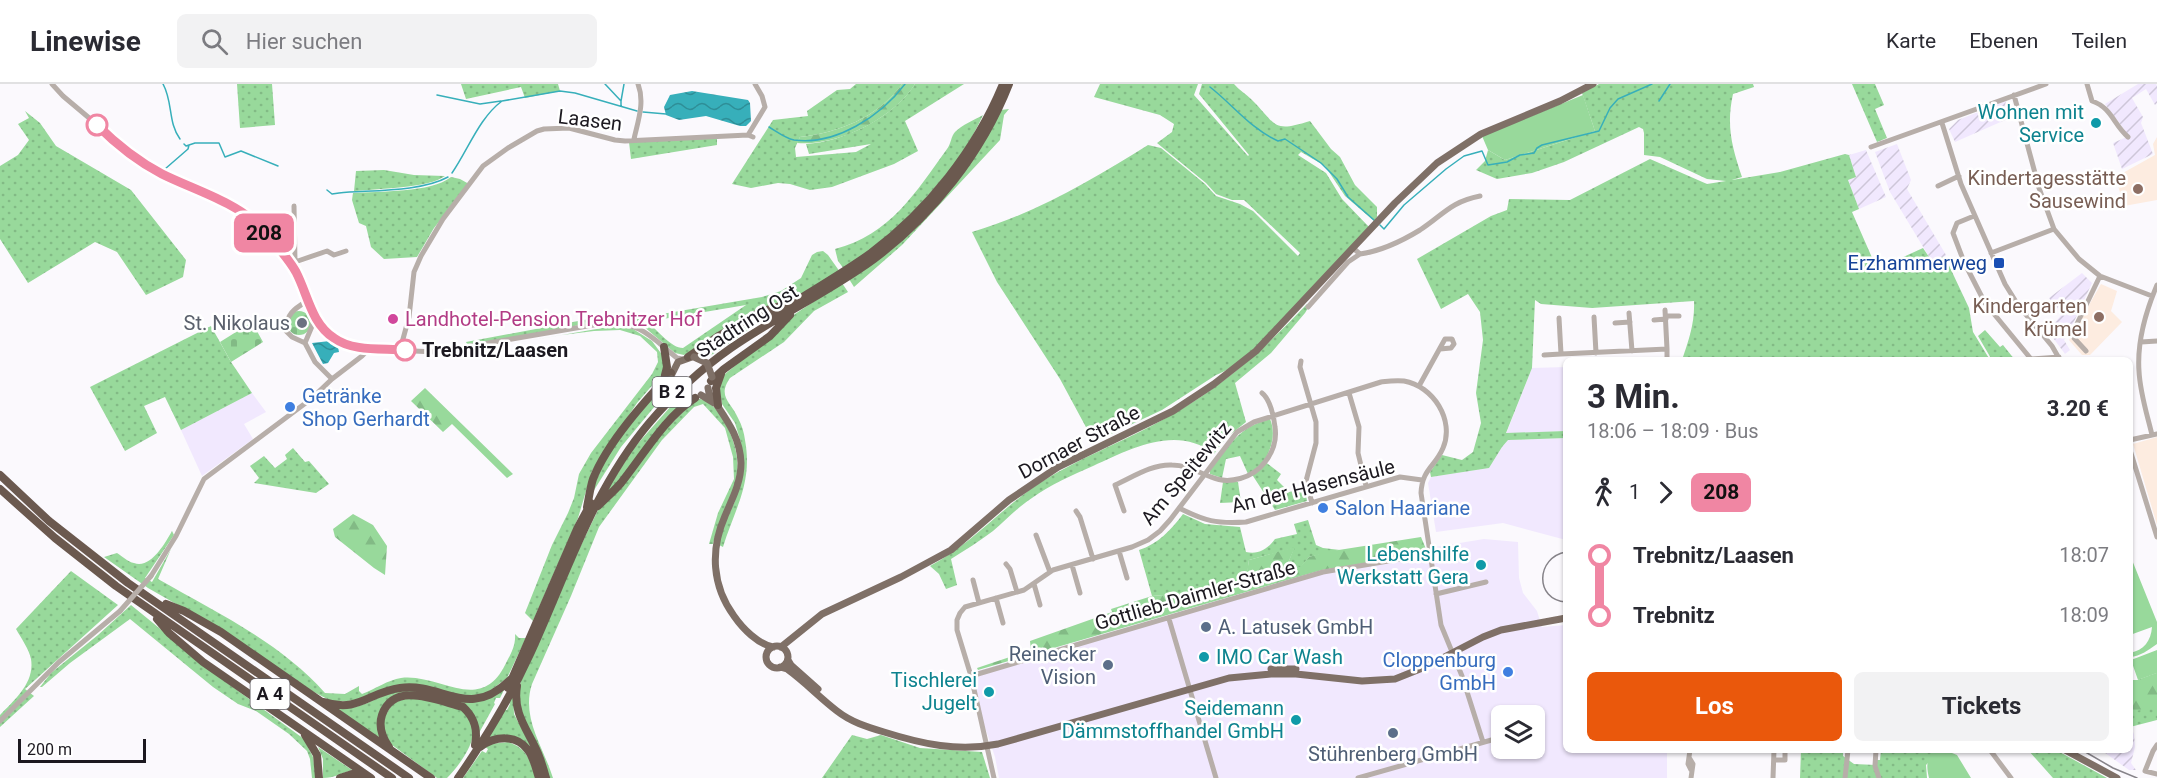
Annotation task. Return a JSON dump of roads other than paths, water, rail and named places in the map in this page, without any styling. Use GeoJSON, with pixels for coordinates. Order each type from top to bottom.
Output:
{"type":"FeatureCollection","features":[{"type":"Feature","properties":{"kind":"highway","name":"Stadtring Ost"},"geometry":{"type":"LineString","coordinates":[[982,134],[1003,84]]}},
{"type":"Feature","properties":{"kind":"highway","name":"Stadtring Ost"},"geometry":{"type":"LineString","coordinates":[[455,778],[476,748],[515,679],[589,512],[623,458],[652,420],[693,378],[730,348],[794,305],[874,258],[911,227],[943,194],[982,134],[1009,84]]}},
{"type":"Feature","properties":{"kind":"highway","name":"B 2"},"geometry":{"type":"LineString","coordinates":[[688,358],[717,337],[760,312],[794,305]]}},
{"type":"Feature","properties":{"kind":"highway","name":"B 2"},"geometry":{"type":"LineString","coordinates":[[710,382],[770,336],[794,305]]}},
{"type":"Feature","properties":{"kind":"highway","name":"B 2"},"geometry":{"type":"LineString","coordinates":[[589,512],[594,478],[600,465],[630,420],[670,375],[664,347]]}},
{"type":"Feature","properties":{"kind":"highway","name":"B 2"},"geometry":{"type":"LineString","coordinates":[[718,405],[716,388],[724,369]]}},
{"type":"Feature","properties":{"kind":"highway","name":"B 2"},"geometry":{"type":"LineString","coordinates":[[589,512],[621,482],[646,448],[674,416],[695,397]]}},
{"type":"Feature","properties":{"kind":"highway","name":"A 4"},"geometry":{"type":"LineString","coordinates":[[0,475],[62,532],[154,600],[409,778]]}},
{"type":"Feature","properties":{"kind":"highway","name":"A 4"},"geometry":{"type":"LineString","coordinates":[[0,489],[72,552],[149,609],[392,778]]}},
{"type":"Feature","properties":{"kind":"highway"},"geometry":{"type":"LineString","coordinates":[[154,600],[184,611],[221,632],[430,778]]}},
{"type":"Feature","properties":{"kind":"highway"},"geometry":{"type":"LineString","coordinates":[[149,609],[169,633],[203,662],[371,778]]}},
{"type":"Feature","properties":{"kind":"highway"},"geometry":{"type":"LineString","coordinates":[[318,700],[349,705],[357,704],[399,688],[408,687],[459,699],[478,698],[495,692],[515,679]]}},
{"type":"Feature","properties":{"kind":"highway"},"geometry":{"type":"LineString","coordinates":[[515,679],[516,706],[520,719],[536,747],[546,778]]}},
{"type":"Feature","properties":{"kind":"highway"},"geometry":{"type":"LineString","coordinates":[[390,750],[382,735],[383,712],[389,704],[400,697],[411,694],[463,707],[469,712],[476,726],[476,748],[500,738],[515,740],[528,750],[539,778]]}},
{"type":"Feature","properties":{"kind":"highway"},"geometry":{"type":"LineString","coordinates":[[299,728],[309,739],[317,755],[319,778]]}},
{"type":"Feature","properties":{"kind":"highway"},"geometry":{"type":"LineString","coordinates":[[340,778],[352,774],[371,778]]}},
{"type":"Feature","properties":{"kind":"main road","name":"Dornaer Straße"},"geometry":{"type":"LineString","coordinates":[[777,647],[822,614],[951,550],[1009,500],[1058,467],[1173,411],[1194,398],[1256,351],[1415,183],[1437,163],[1460,146],[1503,124],[1560,101],[1593,84]]}},
{"type":"Feature","properties":{"kind":"main road"},"geometry":{"type":"LineString","coordinates":[[718,405],[676,391],[670,375],[688,358],[707,363],[709,393],[718,405],[728,419],[738,442],[741,468],[735,492],[717,537],[715,556],[716,576],[723,599],[730,612],[755,638],[767,654],[770,664],[792,673],[838,712],[856,723],[939,747],[986,744],[1224,675],[1259,670],[1297,669],[1341,676],[1373,677],[1410,673],[1501,630],[1563,619]]}},
{"type":"Feature","properties":{"kind":"main road"},"geometry":{"type":"LineString","coordinates":[[695,397],[710,382]]}},
{"type":"Feature","properties":{"kind":"main road","name":"Dornaer Straße"},"geometry":{"type":"LineString","coordinates":[[788,656],[798,633]]}},
{"type":"Feature","properties":{"kind":"main road"},"geometry":{"type":"LineString","coordinates":[[755,638],[777,647],[788,656],[791,666],[835,703],[859,719],[937,742],[986,744]]}},
{"type":"Feature","properties":{"kind":"main road"},"geometry":{"type":"LineString","coordinates":[[767,654],[777,647]]}},
{"type":"Feature","properties":{"kind":"main road"},"geometry":{"type":"LineString","coordinates":[[780,667],[785,664],[788,656]]}},
{"type":"Feature","properties":{"kind":"main road"},"geometry":{"type":"LineString","coordinates":[[2071,753],[2117,778]]}},
{"type":"Feature","properties":{"kind":"street"},"geometry":{"type":"LineString","coordinates":[[52,84],[103,130],[162,174],[195,187],[245,214],[294,265]]}},
{"type":"Feature","properties":{"kind":"street","name":"Laasen"},"geometry":{"type":"LineString","coordinates":[[634,139],[641,108],[641,93],[638,84]]}},
{"type":"Feature","properties":{"kind":"street","name":"Laasen"},"geometry":{"type":"LineString","coordinates":[[400,350],[409,317],[414,272],[426,246],[443,219],[483,166],[537,131],[569,128],[615,140],[751,136],[765,107],[755,84]]}},
{"type":"Feature","properties":{"kind":"street"},"geometry":{"type":"LineString","coordinates":[[1871,147],[2046,84]]}},
{"type":"Feature","properties":{"kind":"street"},"geometry":{"type":"LineString","coordinates":[[2087,84],[2092,101],[2106,108],[2119,129],[2128,137]]}},
{"type":"Feature","properties":{"kind":"street"},"geometry":{"type":"LineString","coordinates":[[2014,95],[2042,199],[2054,229],[2079,259],[2100,276],[2152,296]]}},
{"type":"Feature","properties":{"kind":"street"},"geometry":{"type":"LineString","coordinates":[[1942,123],[1974,216],[2005,284],[2018,305],[2058,357]]}},
{"type":"Feature","properties":{"kind":"street"},"geometry":{"type":"LineString","coordinates":[[1938,186],[1959,176]]}},
{"type":"Feature","properties":{"kind":"street"},"geometry":{"type":"LineString","coordinates":[[1308,307],[1348,262],[1360,254],[1392,245],[1421,230],[1449,207],[1466,199],[1480,196]]}},
{"type":"Feature","properties":{"kind":"street"},"geometry":{"type":"LineString","coordinates":[[294,206],[294,265],[315,319],[337,341],[369,349],[436,352],[620,322],[649,333],[677,358],[688,358]]}},
{"type":"Feature","properties":{"kind":"street"},"geometry":{"type":"LineString","coordinates":[[1974,216],[1957,223],[1953,230],[1964,262],[1985,303],[2029,357]]}},
{"type":"Feature","properties":{"kind":"street"},"geometry":{"type":"LineString","coordinates":[[1991,253],[2054,229]]}},
{"type":"Feature","properties":{"kind":"street"},"geometry":{"type":"LineString","coordinates":[[1353,249],[1360,254]]}},
{"type":"Feature","properties":{"kind":"street"},"geometry":{"type":"LineString","coordinates":[[294,265],[327,251],[334,255],[346,251]]}},
{"type":"Feature","properties":{"kind":"street"},"geometry":{"type":"LineString","coordinates":[[2086,351],[2074,338],[2074,330],[2100,276]]}},
{"type":"Feature","properties":{"kind":"street"},"geometry":{"type":"LineString","coordinates":[[2133,439],[2155,434],[2142,398],[2139,370],[2141,342],[2152,296],[2157,285]]}},
{"type":"Feature","properties":{"kind":"street"},"geometry":{"type":"LineString","coordinates":[[307,301],[287,316],[286,331],[305,343],[315,362],[332,379]]}},
{"type":"Feature","properties":{"kind":"street"},"geometry":{"type":"LineString","coordinates":[[1629,313],[1632,351]]}},
{"type":"Feature","properties":{"kind":"street"},"geometry":{"type":"LineString","coordinates":[[1666,315],[1667,357]]}},
{"type":"Feature","properties":{"kind":"street"},"geometry":{"type":"LineString","coordinates":[[1654,320],[1666,315],[1679,316]]}},
{"type":"Feature","properties":{"kind":"street"},"geometry":{"type":"LineString","coordinates":[[1594,317],[1596,352]]}},
{"type":"Feature","properties":{"kind":"street"},"geometry":{"type":"LineString","coordinates":[[1559,318],[1561,354]]}},
{"type":"Feature","properties":{"kind":"street"},"geometry":{"type":"LineString","coordinates":[[305,343],[315,319]]}},
{"type":"Feature","properties":{"kind":"street"},"geometry":{"type":"LineString","coordinates":[[1615,323],[1630,322]]}},
{"type":"Feature","properties":{"kind":"street"},"geometry":{"type":"LineString","coordinates":[[1551,327],[1560,326]]}},
{"type":"Feature","properties":{"kind":"street"},"geometry":{"type":"LineString","coordinates":[[2141,342],[2157,341]]}},
{"type":"Feature","properties":{"kind":"street"},"geometry":{"type":"LineString","coordinates":[[664,347],[673,361],[670,375]]}},
{"type":"Feature","properties":{"kind":"street"},"geometry":{"type":"LineString","coordinates":[[0,721],[59,662],[120,611],[150,576],[176,536],[204,479],[311,399],[369,349]]}},
{"type":"Feature","properties":{"kind":"street"},"geometry":{"type":"LineString","coordinates":[[1440,349],[1419,386],[1437,402],[1446,421],[1446,433],[1443,449],[1422,480],[1421,493],[1442,631],[1462,676],[1483,742]]}},
{"type":"Feature","properties":{"kind":"street"},"geometry":{"type":"LineString","coordinates":[[1544,355],[1667,349]]}},
{"type":"Feature","properties":{"kind":"street"},"geometry":{"type":"LineString","coordinates":[[1301,361],[1300,367],[1316,422],[1316,443],[1306,481],[1312,503]]}},
{"type":"Feature","properties":{"kind":"street","name":"Am Speitewitz"},"geometry":{"type":"LineString","coordinates":[[994,778],[971,676],[957,630],[957,620],[965,608],[1017,592],[1034,584],[1050,572],[1148,540],[1160,531],[1179,508],[1237,432],[1254,422],[1381,382],[1406,381],[1419,386]]}},
{"type":"Feature","properties":{"kind":"street"},"geometry":{"type":"LineString","coordinates":[[1124,512],[1115,485],[1155,467],[1182,466],[1220,480],[1247,476],[1262,466],[1274,444],[1276,432],[1266,395],[1263,393]]}},
{"type":"Feature","properties":{"kind":"street"},"geometry":{"type":"LineString","coordinates":[[1349,393],[1359,427],[1358,453],[1366,486]]}},
{"type":"Feature","properties":{"kind":"street"},"geometry":{"type":"LineString","coordinates":[[2133,473],[2157,537]]}},
{"type":"Feature","properties":{"kind":"street","name":"An der Hasensäule"},"geometry":{"type":"LineString","coordinates":[[1179,508],[1203,520],[1225,523],[1246,522],[1400,477],[1422,480]]}},
{"type":"Feature","properties":{"kind":"street"},"geometry":{"type":"LineString","coordinates":[[1076,511],[1093,559]]}},
{"type":"Feature","properties":{"kind":"street"},"geometry":{"type":"LineString","coordinates":[[1036,535],[1050,572]]}},
{"type":"Feature","properties":{"kind":"street"},"geometry":{"type":"LineString","coordinates":[[1119,551],[1127,578]]}},
{"type":"Feature","properties":{"kind":"street","name":"Gottlieb-Daimler-Straße"},"geometry":{"type":"LineString","coordinates":[[971,676],[1323,572],[1430,554]]}},
{"type":"Feature","properties":{"kind":"street"},"geometry":{"type":"LineString","coordinates":[[1006,564],[1010,569],[1017,592]]}},
{"type":"Feature","properties":{"kind":"street"},"geometry":{"type":"LineString","coordinates":[[1072,565],[1080,593]]}},
{"type":"Feature","properties":{"kind":"street"},"geometry":{"type":"LineString","coordinates":[[973,580],[979,603]]}},
{"type":"Feature","properties":{"kind":"street"},"geometry":{"type":"LineString","coordinates":[[1436,594],[1486,582]]}},
{"type":"Feature","properties":{"kind":"street"},"geometry":{"type":"LineString","coordinates":[[1034,584],[1040,605]]}},
{"type":"Feature","properties":{"kind":"street"},"geometry":{"type":"LineString","coordinates":[[996,598],[1003,623]]}},
{"type":"Feature","properties":{"kind":"street"},"geometry":{"type":"LineString","coordinates":[[1169,619],[1216,778]]}},
{"type":"Feature","properties":{"kind":"street"},"geometry":{"type":"LineString","coordinates":[[1358,778],[1491,740]]}},
{"type":"Feature","properties":{"kind":"street"},"geometry":{"type":"LineString","coordinates":[[2157,746],[2145,771],[2157,774]]}},
{"type":"Feature","properties":{"kind":"street"},"geometry":{"type":"LineString","coordinates":[[1690,753],[1688,764],[1691,778]]}},
{"type":"Feature","properties":{"kind":"street"},"geometry":{"type":"LineString","coordinates":[[1773,778],[1774,753]]}},
{"type":"Feature","properties":{"kind":"street"},"geometry":{"type":"LineString","coordinates":[[1774,760],[1785,760],[1785,753]]}},
{"type":"Feature","properties":{"kind":"street"},"geometry":{"type":"LineString","coordinates":[[1845,778],[1848,753]]}},
{"type":"Feature","properties":{"kind":"street"},"geometry":{"type":"LineString","coordinates":[[1876,753],[1875,766],[1879,778]]}},
{"type":"Feature","properties":{"kind":"street"},"geometry":{"type":"LineString","coordinates":[[1992,753],[2011,778]]}},
{"type":"Feature","properties":{"kind":"water"},"geometry":{"type":"Polygon","coordinates":[[[692,91],[748,100],[751,121],[746,126],[740,126],[706,116],[679,120],[666,115],[664,107],[670,95],[692,91]]]}},
{"type":"Feature","properties":{"kind":"water"},"geometry":{"type":"Polygon","coordinates":[[[330,341],[338,347],[339,352],[334,353],[328,363],[323,364],[312,343],[330,341]]]}},
{"type":"Feature","properties":{"kind":"waterway"},"geometry":{"type":"LineString","coordinates":[[163,84],[176,133],[180,139]]}},
{"type":"Feature","properties":{"kind":"waterway"},"geometry":{"type":"LineString","coordinates":[[605,84],[621,101],[621,106]]}},
{"type":"Feature","properties":{"kind":"waterway"},"geometry":{"type":"LineString","coordinates":[[621,101],[624,84]]}},
{"type":"Feature","properties":{"kind":"waterway"},"geometry":{"type":"LineString","coordinates":[[769,127],[794,140],[810,141],[841,133],[870,117],[895,96],[905,84]]}},
{"type":"Feature","properties":{"kind":"waterway"},"geometry":{"type":"LineString","coordinates":[[1380,225],[1384,229],[1404,205],[1464,156],[1482,151],[1488,165],[1507,162],[1520,155],[1534,153],[1542,145],[1599,131],[1610,108],[1618,99],[1652,84]]}},
{"type":"Feature","properties":{"kind":"waterway"},"geometry":{"type":"LineString","coordinates":[[1659,101],[1670,84]]}},
{"type":"Feature","properties":{"kind":"waterway"},"geometry":{"type":"LineString","coordinates":[[1210,87],[1259,130],[1278,141],[1285,139],[1321,163],[1337,179],[1348,197],[1374,220]]}},
{"type":"Feature","properties":{"kind":"waterway"},"geometry":{"type":"LineString","coordinates":[[452,173],[480,125],[502,101],[560,91],[575,93],[637,111]]}},
{"type":"Feature","properties":{"kind":"waterway"},"geometry":{"type":"LineString","coordinates":[[437,95],[480,104],[501,101]]}},
{"type":"Feature","properties":{"kind":"waterway"},"geometry":{"type":"LineString","coordinates":[[643,112],[666,114]]}},
{"type":"Feature","properties":{"kind":"waterway"},"geometry":{"type":"LineString","coordinates":[[184,144],[186,146],[195,143],[219,143],[225,157],[241,151],[278,166]]}},
{"type":"Feature","properties":{"kind":"waterway"},"geometry":{"type":"LineString","coordinates":[[165,169],[188,149],[189,145]]}},
{"type":"Feature","properties":{"kind":"waterway"},"geometry":{"type":"LineString","coordinates":[[327,190],[332,194],[395,190],[437,182],[448,177]]}},
{"type":"Feature","properties":{"kind":"tram line"},"geometry":{"type":"LineString","coordinates":[[1563,553],[1549,562],[1544,569],[1543,578],[1548,594],[1563,601]]}},
{"type":"Feature","properties":{"kind":"tram line"},"geometry":{"type":"LineString","coordinates":[[2087,753],[2113,768],[2137,778]]}},
{"type":"Feature","properties":{"kind":"place","name":"Wohnen mit Service"},"geometry":{"type":"Point","coordinates":[2096,123]}},
{"type":"Feature","properties":{"kind":"place","name":"Kindertagesstätte Sausewind"},"geometry":{"type":"Point","coordinates":[2138,189]}},
{"type":"Feature","properties":{"kind":"place","name":"Erzhammerweg"},"geometry":{"type":"Point","coordinates":[1999,263]}},
{"type":"Feature","properties":{"kind":"place","name":"Kindergarten Krümel"},"geometry":{"type":"Point","coordinates":[2099,317]}},
{"type":"Feature","properties":{"kind":"place","name":"Landhotel-Pension Trebnitzer Hof"},"geometry":{"type":"Point","coordinates":[393,319]}},
{"type":"Feature","properties":{"kind":"place","name":"St. Nikolaus"},"geometry":{"type":"Point","coordinates":[302,323]}},
{"type":"Feature","properties":{"kind":"place","name":"Trebnitz/Laasen"},"geometry":{"type":"Point","coordinates":[405,350]}},
{"type":"Feature","properties":{"kind":"place","name":"Getränke Shop Gerhardt"},"geometry":{"type":"Point","coordinates":[290,407]}},
{"type":"Feature","properties":{"kind":"place","name":"Salon Haariane"},"geometry":{"type":"Point","coordinates":[1323,508]}},
{"type":"Feature","properties":{"kind":"place","name":"Lebenshilfe Werkstatt Gera"},"geometry":{"type":"Point","coordinates":[1481,565]}},
{"type":"Feature","properties":{"kind":"place","name":"A. Latusek GmbH"},"geometry":{"type":"Point","coordinates":[1206,627]}},
{"type":"Feature","properties":{"kind":"place","name":"IMO Car Wash"},"geometry":{"type":"Point","coordinates":[1204,657]}},
{"type":"Feature","properties":{"kind":"place","name":"Reinecker Vision"},"geometry":{"type":"Point","coordinates":[1108,665]}},
{"type":"Feature","properties":{"kind":"place","name":"Cloppenburg GmbH"},"geometry":{"type":"Point","coordinates":[1508,672]}},
{"type":"Feature","properties":{"kind":"place","name":"Tischlerei Jugelt"},"geometry":{"type":"Point","coordinates":[989,692]}},
{"type":"Feature","properties":{"kind":"place","name":"Seidemann Dämmstoffhandel GmbH"},"geometry":{"type":"Point","coordinates":[1296,720]}},
{"type":"Feature","properties":{"kind":"place","name":"Stührenberg GmbH"},"geometry":{"type":"Point","coordinates":[1393,733]}}]}
